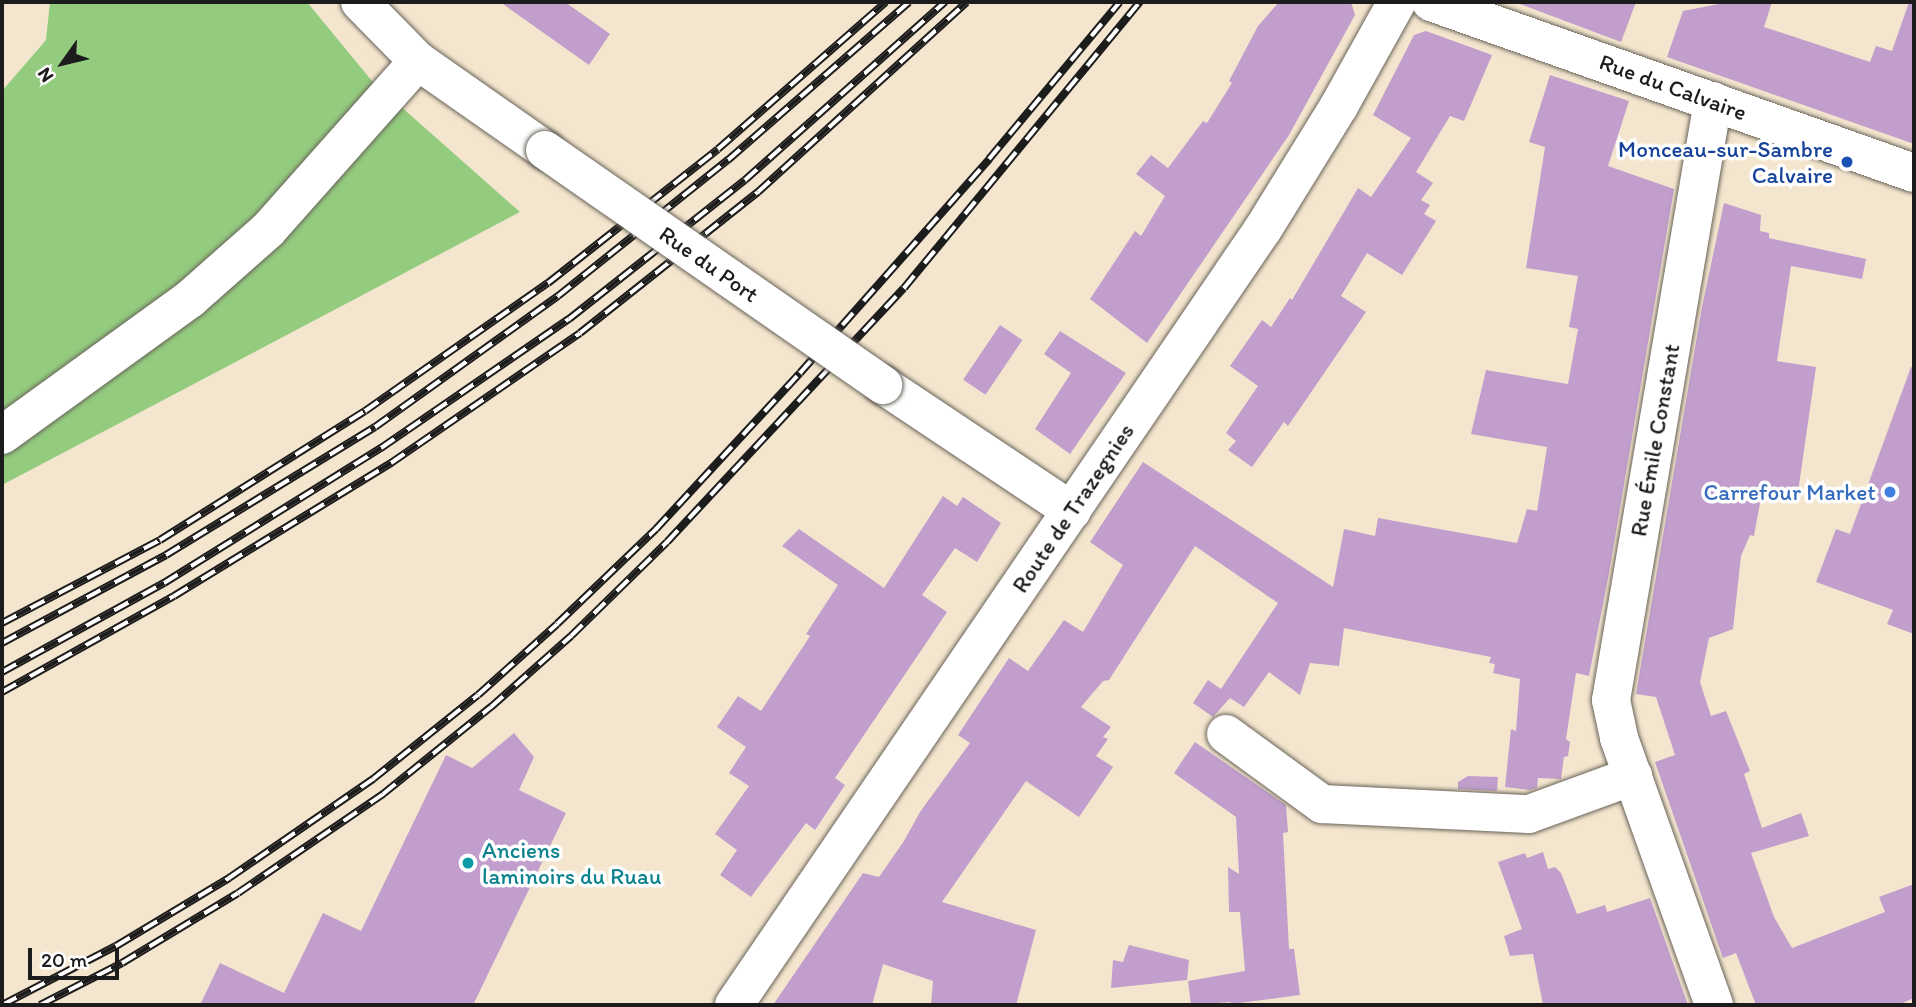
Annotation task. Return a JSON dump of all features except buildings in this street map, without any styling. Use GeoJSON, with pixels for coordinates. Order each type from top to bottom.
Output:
{"type":"FeatureCollection","features":[{"type":"Feature","properties":{"kind":"main road","name":"Rue du Port"},"geometry":{"type":"LineString","coordinates":[[360,2],[418,61],[883,385],[1072,510]]}},
{"type":"Feature","properties":{"kind":"main road","name":"Route de Trazegnies"},"geometry":{"type":"LineString","coordinates":[[734,1005],[1268,222],[1339,106],[1397,2]]}},
{"type":"Feature","properties":{"kind":"main road","name":"Rue du Calvaire"},"geometry":{"type":"LineString","coordinates":[[1431,2],[1914,173]]}},
{"type":"Feature","properties":{"kind":"main road"},"geometry":{"type":"LineString","coordinates":[[2,435],[190,299],[268,230],[418,61]]}},
{"type":"Feature","properties":{"kind":"main road","name":"Rue Émile Constant"},"geometry":{"type":"LineString","coordinates":[[1713,101],[1611,700],[1619,738],[1714,1005]]}},
{"type":"Feature","properties":{"kind":"main road"},"geometry":{"type":"LineString","coordinates":[[1226,734],[1322,804],[1529,814],[1633,776]]}},
{"type":"Feature","properties":{"kind":"green space"},"geometry":{"type":"Polygon","coordinates":[[[50,2],[307,2],[372,81],[520,212],[2,485],[2,91],[46,40],[50,2]]]}},
{"type":"Feature","properties":{"kind":"railway"},"geometry":{"type":"LineString","coordinates":[[2,623],[160,540],[365,411],[548,283],[718,149],[886,2]]}},
{"type":"Feature","properties":{"kind":"railway"},"geometry":{"type":"LineString","coordinates":[[2,643],[166,555],[375,427],[558,296],[728,160],[909,2]]}},
{"type":"Feature","properties":{"kind":"railway"},"geometry":{"type":"LineString","coordinates":[[2,672],[164,583],[381,448],[569,319],[745,180],[945,2]]}},
{"type":"Feature","properties":{"kind":"railway"},"geometry":{"type":"LineString","coordinates":[[2,692],[174,596],[391,463],[580,333],[758,192],[967,2]]}},
{"type":"Feature","properties":{"kind":"railway"},"geometry":{"type":"LineString","coordinates":[[2,1005],[116,946],[229,878],[373,779],[478,695],[656,529],[800,373],[989,159],[1120,2]]}},
{"type":"Feature","properties":{"kind":"railway"},"geometry":{"type":"LineString","coordinates":[[40,1005],[122,963],[238,893],[383,794],[491,707],[571,636],[667,542],[904,288],[1140,2]]}},
{"type":"Feature","properties":{"kind":"place","name":"Monceau-sur-Sambre Calvaire"},"geometry":{"type":"Point","coordinates":[1847,162]}},
{"type":"Feature","properties":{"kind":"place","name":"Carrefour Market"},"geometry":{"type":"Point","coordinates":[1890,492]}},
{"type":"Feature","properties":{"kind":"place","name":"Anciens laminoirs du Ruau"},"geometry":{"type":"Point","coordinates":[468,863]}}]}
